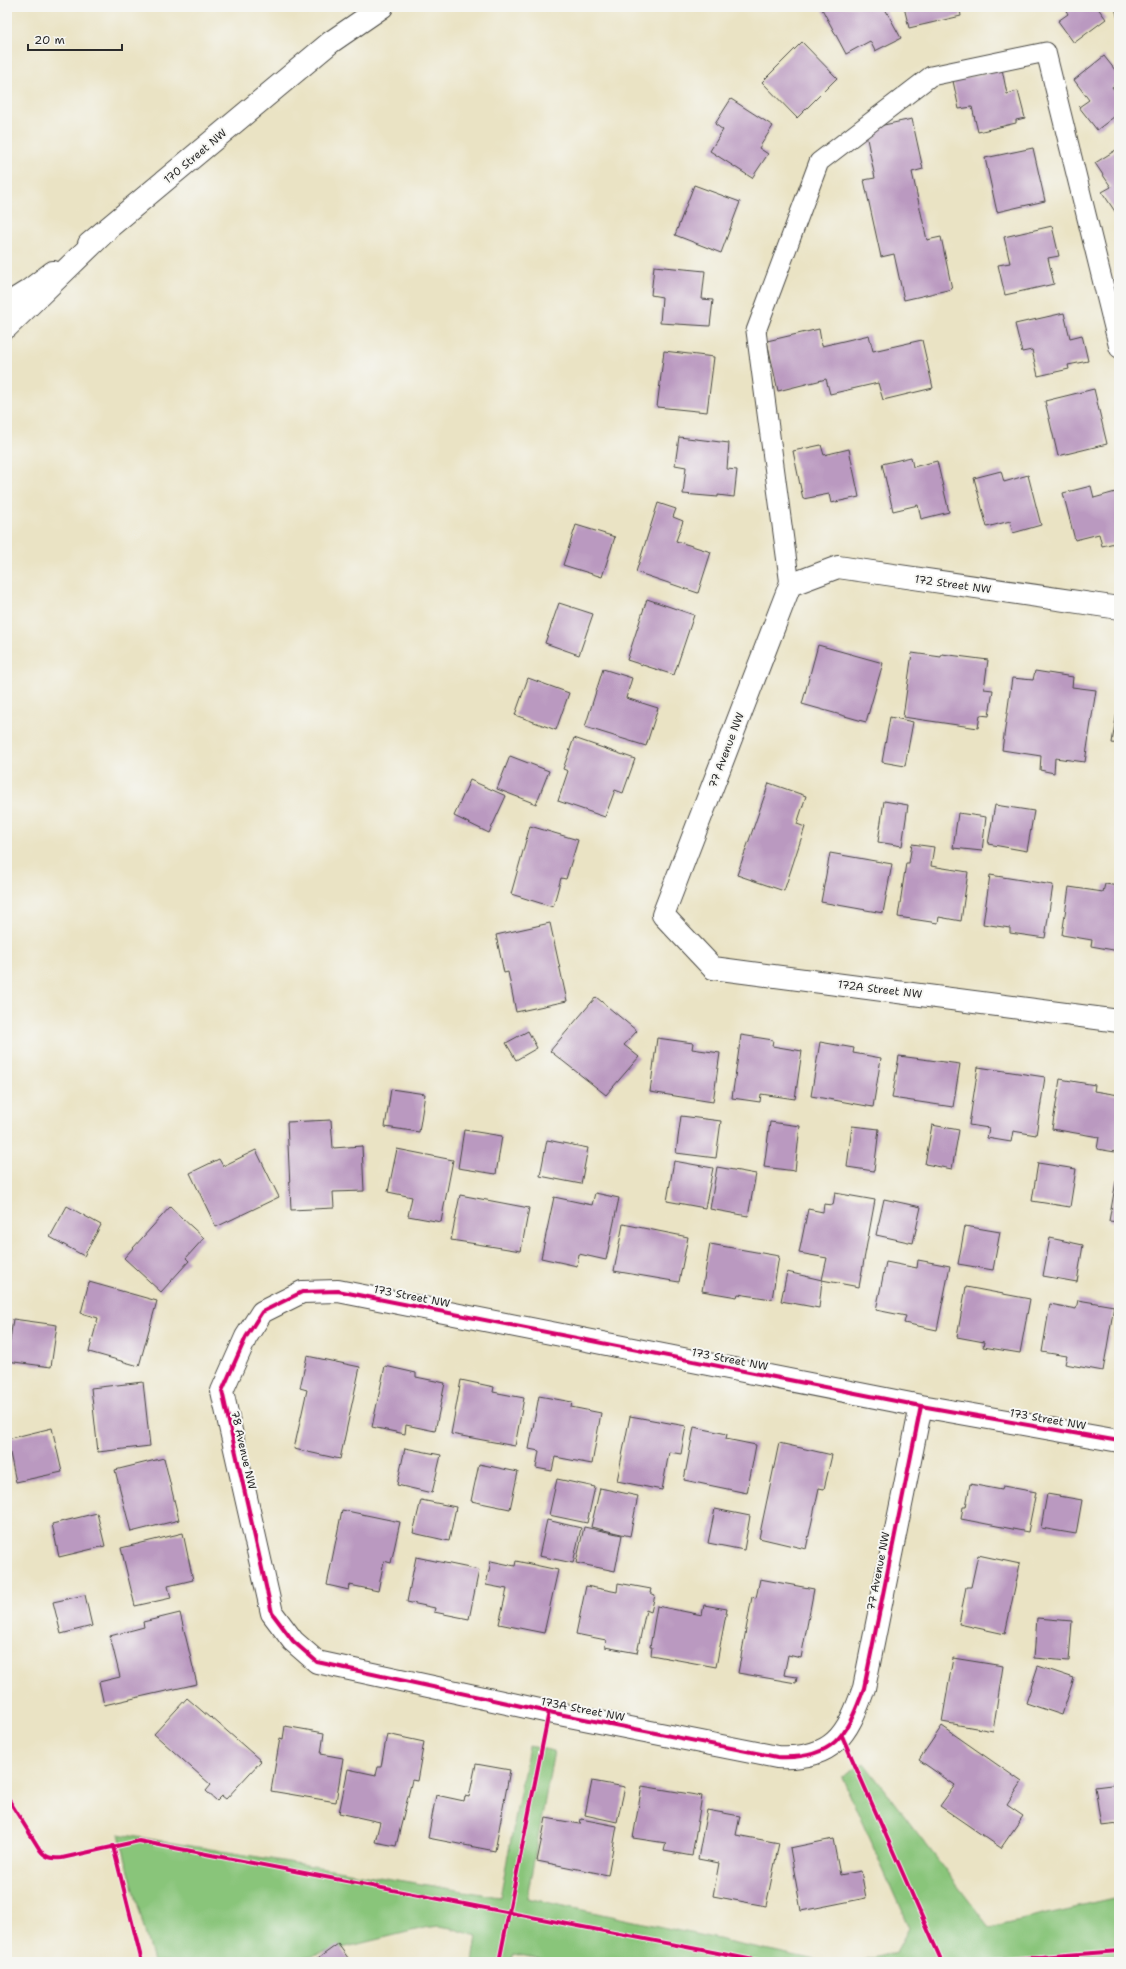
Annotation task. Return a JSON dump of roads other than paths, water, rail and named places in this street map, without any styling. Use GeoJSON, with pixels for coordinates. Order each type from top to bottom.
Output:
{"type":"FeatureCollection","features":[{"type":"Feature","properties":{"kind":"main road","name":"170 Street NW"},"geometry":{"type":"LineString","coordinates":[[7,304],[28,291],[105,232],[331,42],[382,7]]}},
{"type":"Feature","properties":{"kind":"main road"},"geometry":{"type":"LineString","coordinates":[[7,327],[105,232]]}},
{"type":"Feature","properties":{"kind":"main road","name":"172 Street NW"},"geometry":{"type":"LineString","coordinates":[[790,585],[838,567],[1119,608]]}},
{"type":"Feature","properties":{"kind":"main road","name":"77 Avenue NW"},"geometry":{"type":"LineString","coordinates":[[663,915],[790,585]]}},
{"type":"Feature","properties":{"kind":"main road","name":"172A Street NW"},"geometry":{"type":"LineString","coordinates":[[663,915],[713,968],[1119,1020]]}},
{"type":"Feature","properties":{"kind":"main road","name":"173 Street NW"},"geometry":{"type":"LineString","coordinates":[[338,1291],[921,1406],[1119,1441]]}},
{"type":"Feature","properties":{"kind":"main road","name":"78 Avenue NW"},"geometry":{"type":"LineString","coordinates":[[317,1662],[293,1641],[272,1613],[222,1391],[246,1337],[262,1312],[302,1292],[338,1291]]}},
{"type":"Feature","properties":{"kind":"main road","name":"77 Avenue NW"},"geometry":{"type":"LineString","coordinates":[[842,1736],[856,1711],[864,1688],[921,1406]]}},
{"type":"Feature","properties":{"kind":"main road","name":"173A Street NW"},"geometry":{"type":"LineString","coordinates":[[317,1662],[550,1712],[777,1757],[796,1758],[816,1754],[829,1747],[842,1736]]}},
{"type":"Feature","properties":{"kind":"lane"},"geometry":{"type":"LineString","coordinates":[[790,585],[756,331],[819,162],[931,76],[1046,52],[1119,348]]}}]}
